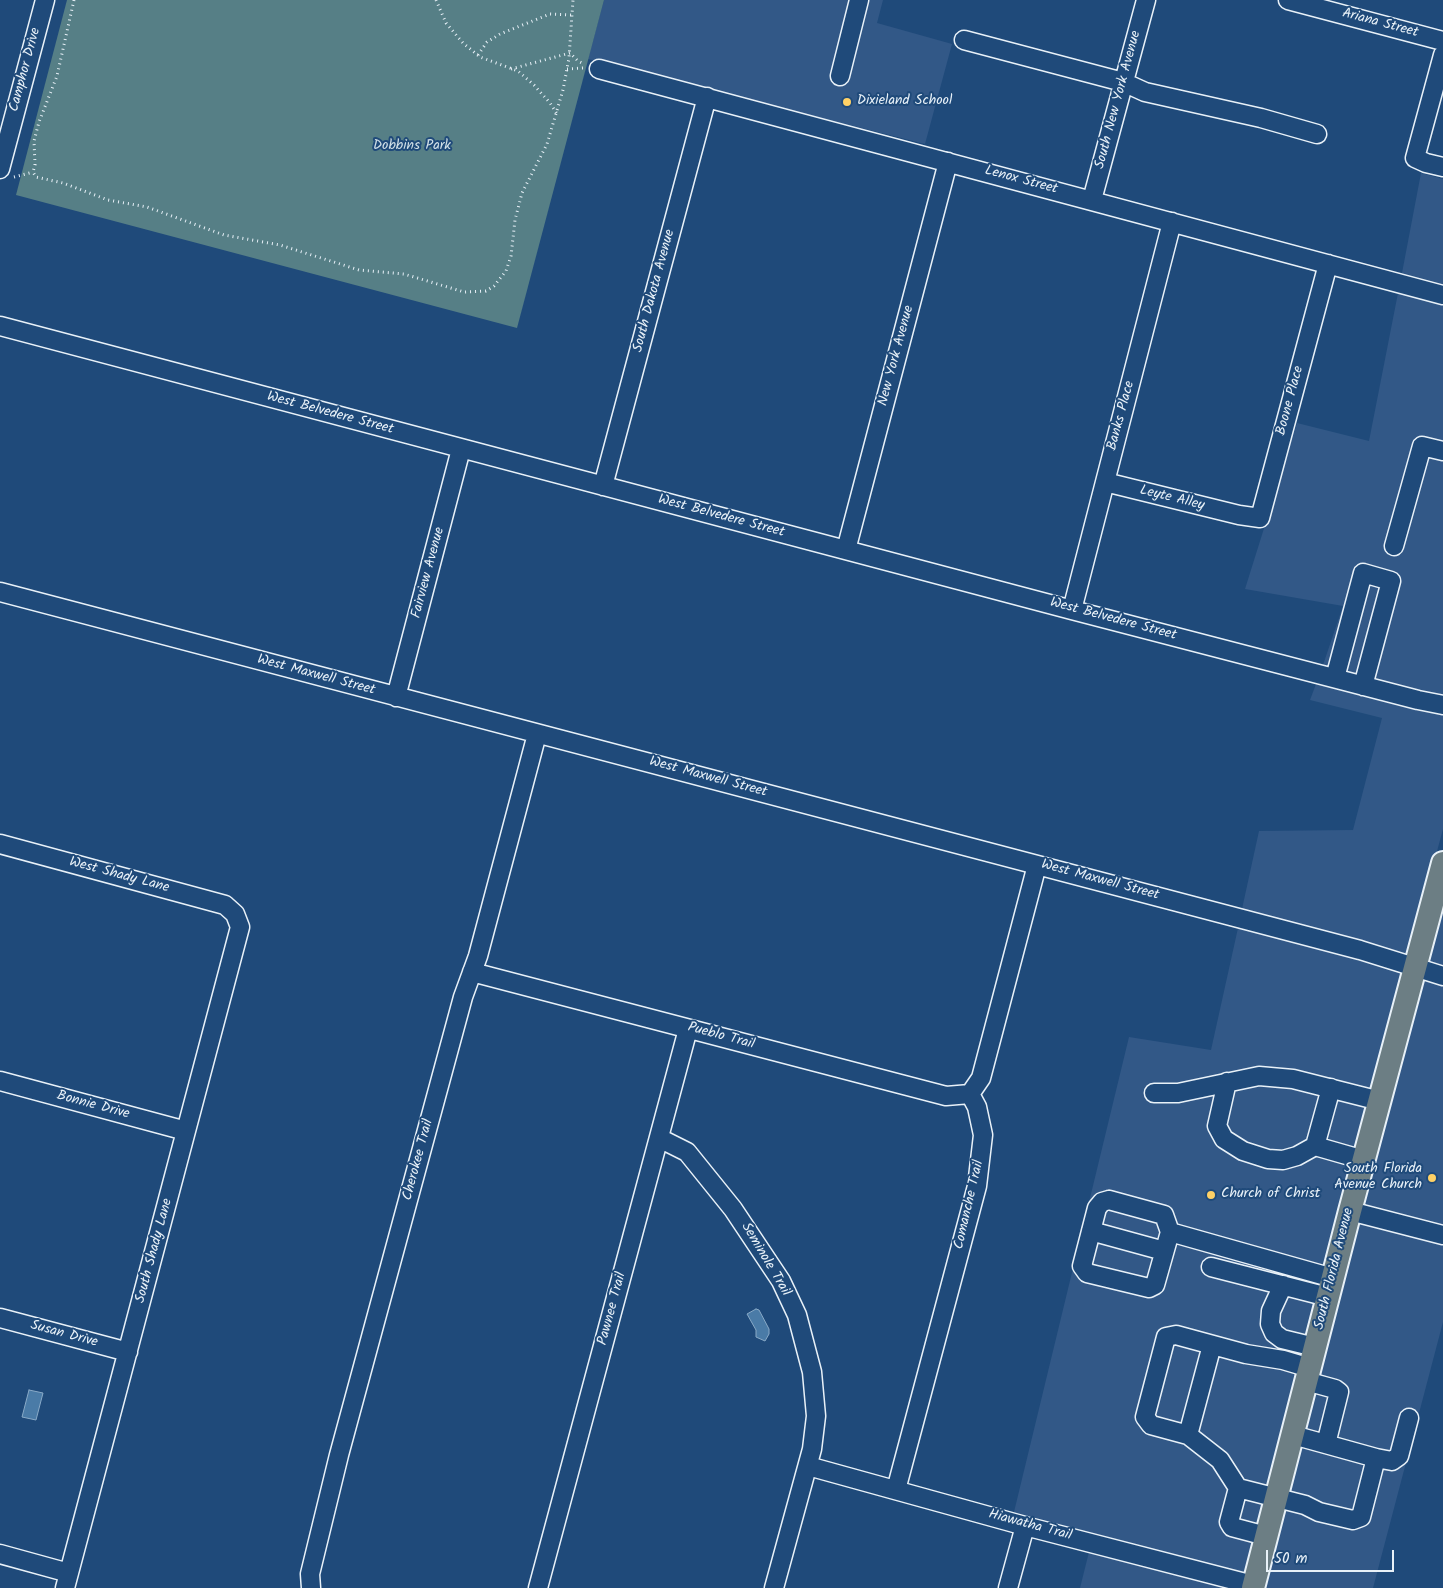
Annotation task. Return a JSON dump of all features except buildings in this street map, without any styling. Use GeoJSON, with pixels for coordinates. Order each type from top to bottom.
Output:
{"type":"FeatureCollection","features":[{"type":"Feature","properties":{"kind":"main road","name":"South Florida Avenue"},"geometry":{"type":"LineString","coordinates":[[1253,1587],[1350,1211],[1443,863]]}},
{"type":"Feature","properties":{"kind":"street","name":"Camphor Drive"},"geometry":{"type":"LineString","coordinates":[[0,169],[45,0]]}},
{"type":"Feature","properties":{"kind":"street"},"geometry":{"type":"LineString","coordinates":[[840,76],[859,0]]}},
{"type":"Feature","properties":{"kind":"street","name":"South New York Avenue"},"geometry":{"type":"LineString","coordinates":[[1092,200],[1146,0]]}},
{"type":"Feature","properties":{"kind":"street","name":"Ariana Street"},"geometry":{"type":"LineString","coordinates":[[1288,0],[1443,41]]}},
{"type":"Feature","properties":{"kind":"street"},"geometry":{"type":"LineString","coordinates":[[964,40],[1123,82],[1145,92],[1261,118],[1317,134]]}},
{"type":"Feature","properties":{"kind":"street"},"geometry":{"type":"LineString","coordinates":[[1443,55],[1415,158],[1443,167]]}},
{"type":"Feature","properties":{"kind":"street","name":"Lenox Street"},"geometry":{"type":"LineString","coordinates":[[599,69],[1443,295]]}},
{"type":"Feature","properties":{"kind":"street","name":"South Dakota Avenue"},"geometry":{"type":"LineString","coordinates":[[603,486],[707,97]]}},
{"type":"Feature","properties":{"kind":"street","name":"New York Avenue"},"geometry":{"type":"LineString","coordinates":[[846,550],[948,162]]}},
{"type":"Feature","properties":{"kind":"street","name":"Banks Place"},"geometry":{"type":"LineString","coordinates":[[1072,610],[1172,222]]}},
{"type":"Feature","properties":{"kind":"street","name":"Boone Place"},"geometry":{"type":"LineString","coordinates":[[1239,516],[1260,518],[1328,264]]}},
{"type":"Feature","properties":{"kind":"street","name":"West Belvedere Street"},"geometry":{"type":"LineString","coordinates":[[0,326],[1072,610],[1443,705]]}},
{"type":"Feature","properties":{"kind":"street"},"geometry":{"type":"LineString","coordinates":[[1394,546],[1422,446],[1443,451]]}},
{"type":"Feature","properties":{"kind":"street","name":"Fairview Avenue"},"geometry":{"type":"LineString","coordinates":[[396,697],[461,449]]}},
{"type":"Feature","properties":{"kind":"street","name":"Leyte Alley"},"geometry":{"type":"LineString","coordinates":[[1105,482],[1239,516]]}},
{"type":"Feature","properties":{"kind":"street"},"geometry":{"type":"LineString","coordinates":[[1335,678],[1363,573],[1392,581],[1363,686]]}},
{"type":"Feature","properties":{"kind":"street","name":"West Maxwell Street"},"geometry":{"type":"LineString","coordinates":[[0,592],[1360,950],[1443,976]]}},
{"type":"Feature","properties":{"kind":"street","name":"Cherokee Trail"},"geometry":{"type":"LineString","coordinates":[[311,1588],[310,1574],[339,1455],[460,1006],[472,972],[536,734]]}},
{"type":"Feature","properties":{"kind":"street","name":"West Shady Lane"},"geometry":{"type":"LineString","coordinates":[[0,844],[225,905],[236,914]]}},
{"type":"Feature","properties":{"kind":"street"},"geometry":{"type":"LineString","coordinates":[[970,1094],[981,1078],[1037,865]]}},
{"type":"Feature","properties":{"kind":"street","name":"South Shady Lane"},"geometry":{"type":"LineString","coordinates":[[67,1580],[240,927],[236,914]]}},
{"type":"Feature","properties":{"kind":"street","name":"Pueblo Trail"},"geometry":{"type":"LineString","coordinates":[[472,972],[946,1096],[970,1094]]}},
{"type":"Feature","properties":{"kind":"street","name":"Pawnee Trail"},"geometry":{"type":"LineString","coordinates":[[538,1588],[688,1029]]}},
{"type":"Feature","properties":{"kind":"street"},"geometry":{"type":"LineString","coordinates":[[1154,1093],[1178,1093],[1259,1076],[1293,1079],[1380,1101]]}},
{"type":"Feature","properties":{"kind":"street","name":"Bonnie Drive"},"geometry":{"type":"LineString","coordinates":[[0,1081],[186,1131]]}},
{"type":"Feature","properties":{"kind":"street"},"geometry":{"type":"LineString","coordinates":[[1227,1082],[1217,1126],[1224,1139],[1243,1151],[1283,1160],[1315,1146],[1364,1160]]}},
{"type":"Feature","properties":{"kind":"street"},"geometry":{"type":"LineString","coordinates":[[1315,1146],[1331,1088]]}},
{"type":"Feature","properties":{"kind":"street","name":"Comanche Trail"},"geometry":{"type":"LineString","coordinates":[[896,1490],[977,1186],[983,1135],[976,1107],[970,1094]]}},
{"type":"Feature","properties":{"kind":"street","name":"Seminole Trail"},"geometry":{"type":"LineString","coordinates":[[659,1138],[687,1152],[734,1209],[781,1281],[797,1315],[812,1372],[815,1388],[816,1416],[812,1449],[774,1588]]}},
{"type":"Feature","properties":{"kind":"street"},"geometry":{"type":"LineString","coordinates":[[1109,1200],[1164,1215],[1170,1232],[1156,1285],[1149,1288],[1087,1273],[1082,1266],[1097,1208],[1102,1202],[1109,1200]]}},
{"type":"Feature","properties":{"kind":"street"},"geometry":{"type":"LineString","coordinates":[[1350,1211],[1443,1235]]}},
{"type":"Feature","properties":{"kind":"street"},"geometry":{"type":"LineString","coordinates":[[1091,1231],[1164,1251]]}},
{"type":"Feature","properties":{"kind":"street"},"geometry":{"type":"LineString","coordinates":[[1170,1232],[1331,1288]]}},
{"type":"Feature","properties":{"kind":"street"},"geometry":{"type":"LineString","coordinates":[[1211,1267],[1283,1286],[1331,1288]]}},
{"type":"Feature","properties":{"kind":"street"},"geometry":{"type":"LineString","coordinates":[[1283,1286],[1271,1311],[1270,1324],[1274,1333],[1339,1392],[1326,1444]]}},
{"type":"Feature","properties":{"kind":"street","name":"Susan Drive"},"geometry":{"type":"LineString","coordinates":[[0,1318],[128,1352]]}},
{"type":"Feature","properties":{"kind":"street"},"geometry":{"type":"LineString","coordinates":[[1311,1365],[1212,1345],[1176,1335],[1166,1337],[1145,1417],[1151,1426],[1188,1435],[1220,1460],[1238,1488],[1305,1505],[1320,1512],[1353,1520],[1361,1517],[1376,1458]]}},
{"type":"Feature","properties":{"kind":"street"},"geometry":{"type":"LineString","coordinates":[[1188,1435],[1212,1345]]}},
{"type":"Feature","properties":{"kind":"street"},"geometry":{"type":"LineString","coordinates":[[1292,1435],[1392,1461],[1399,1456],[1409,1418]]}},
{"type":"Feature","properties":{"kind":"street","name":"Hiawatha Trail"},"geometry":{"type":"LineString","coordinates":[[808,1466],[844,1478],[896,1490],[1253,1587]]}},
{"type":"Feature","properties":{"kind":"street"},"geometry":{"type":"LineString","coordinates":[[1238,1488],[1228,1522],[1232,1527],[1266,1536]]}},
{"type":"Feature","properties":{"kind":"street"},"geometry":{"type":"LineString","coordinates":[[1008,1588],[1025,1526]]}},
{"type":"Feature","properties":{"kind":"street"},"geometry":{"type":"LineString","coordinates":[[0,1554],[67,1580]]}},
{"type":"Feature","properties":{"kind":"path"},"geometry":{"type":"LineString","coordinates":[[74,0],[57,76],[39,122],[34,141],[36,165],[33,172],[36,177],[63,183],[108,200],[147,207],[224,235],[280,245],[359,270],[404,274],[464,292],[486,291],[494,286],[506,271],[511,256],[515,220],[522,193],[547,144],[556,114],[570,53],[573,0]]}},
{"type":"Feature","properties":{"kind":"path"},"geometry":{"type":"LineString","coordinates":[[436,0],[446,23],[464,43],[478,55],[518,71],[550,103],[556,114]]}},
{"type":"Feature","properties":{"kind":"path"},"geometry":{"type":"LineString","coordinates":[[478,55],[487,42],[500,34],[550,14],[572,15]]}},
{"type":"Feature","properties":{"kind":"path"},"geometry":{"type":"LineString","coordinates":[[511,69],[570,53]]}},
{"type":"Feature","properties":{"kind":"path"},"geometry":{"type":"LineString","coordinates":[[567,69],[591,67],[578,61],[570,53]]}},
{"type":"Feature","properties":{"kind":"shaded area","name":"Dixieland School"},"geometry":{"type":"Polygon","coordinates":[[[604,0],[883,0],[877,23],[952,44],[925,144],[588,59],[604,0]]]}},
{"type":"Feature","properties":{"kind":"shaded area"},"geometry":{"type":"Polygon","coordinates":[[[1421,173],[1443,179],[1443,284],[1402,273],[1421,173]]]}},
{"type":"Feature","properties":{"kind":"shaded area"},"geometry":{"type":"Polygon","coordinates":[[[1398,293],[1443,305],[1443,695],[1323,665],[1343,606],[1245,589],[1297,423],[1369,441],[1398,293]]]}},
{"type":"Feature","properties":{"kind":"shaded area"},"geometry":{"type":"Polygon","coordinates":[[[1316,684],[1415,710],[1443,715],[1443,829],[1409,956],[1362,941],[1242,909],[1259,831],[1353,830],[1382,718],[1310,700],[1316,684]]]}},
{"type":"Feature","properties":{"kind":"shaded area"},"geometry":{"type":"Polygon","coordinates":[[[1443,898],[1443,965],[1426,961],[1443,898]]]}},
{"type":"Feature","properties":{"kind":"shaded area"},"geometry":{"type":"Polygon","coordinates":[[[1238,928],[1357,960],[1404,975],[1247,1574],[1014,1512],[1129,1037],[1211,1050],[1238,928]]]}},
{"type":"Feature","properties":{"kind":"shaded area"},"geometry":{"type":"Polygon","coordinates":[[[1421,980],[1443,986],[1443,1225],[1361,1203],[1421,980]]]}},
{"type":"Feature","properties":{"kind":"shaded area"},"geometry":{"type":"Polygon","coordinates":[[[1356,1223],[1443,1245],[1443,1322],[1373,1588],[1261,1588],[1356,1223]]]}},
{"type":"Feature","properties":{"kind":"shaded area"},"geometry":{"type":"Polygon","coordinates":[[[756,1309],[759,1310],[769,1329],[769,1334],[765,1341],[756,1337],[756,1330],[747,1314],[756,1309]]]}},
{"type":"Feature","properties":{"kind":"shaded area"},"geometry":{"type":"Polygon","coordinates":[[[29,1390],[43,1393],[36,1420],[22,1417],[29,1390]]]}},
{"type":"Feature","properties":{"kind":"shaded area"},"geometry":{"type":"Polygon","coordinates":[[[1089,1552],[1223,1588],[1080,1588],[1089,1552]]]}},
{"type":"Feature","properties":{"kind":"green space","name":"Dobbins Park"},"geometry":{"type":"Polygon","coordinates":[[[67,0],[604,0],[517,328],[16,195],[67,0]]]}},
{"type":"Feature","properties":{"kind":"place","name":"Dixieland School"},"geometry":{"type":"Point","coordinates":[847,102]}},
{"type":"Feature","properties":{"kind":"place","name":"South Florida Avenue Church"},"geometry":{"type":"Point","coordinates":[1432,1178]}},
{"type":"Feature","properties":{"kind":"place","name":"Church of Christ"},"geometry":{"type":"Point","coordinates":[1211,1195]}}]}
